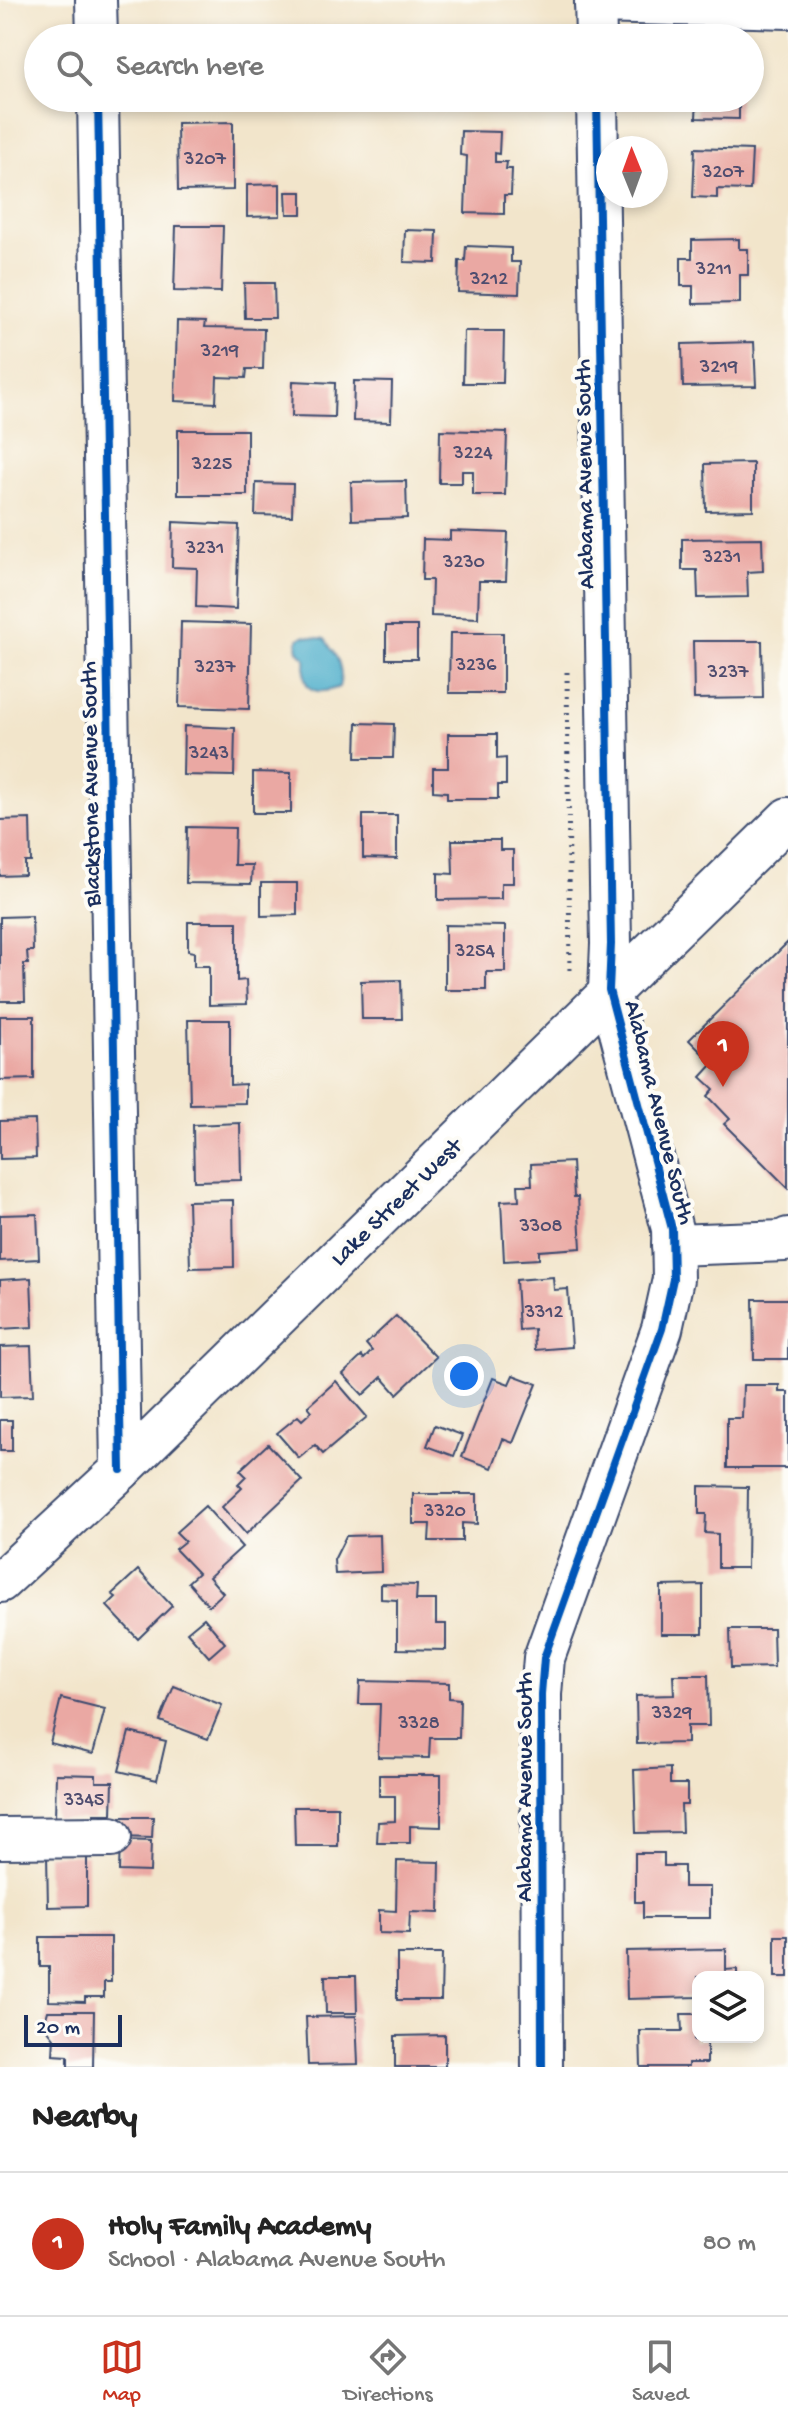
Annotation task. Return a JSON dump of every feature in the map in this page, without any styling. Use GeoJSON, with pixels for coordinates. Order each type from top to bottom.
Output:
{"type":"FeatureCollection","features":[{"type":"Feature","properties":{"kind":"street"},"geometry":{"type":"LineString","coordinates":[[96,0],[97,24]]}},
{"type":"Feature","properties":{"kind":"street"},"geometry":{"type":"LineString","coordinates":[[595,14],[788,8]]}},
{"type":"Feature","properties":{"kind":"street","name":"Blackstone Avenue South"},"geometry":{"type":"LineString","coordinates":[[98,112],[121,1470]]}},
{"type":"Feature","properties":{"kind":"street","name":"Alabama Avenue South"},"geometry":{"type":"LineString","coordinates":[[542,2067],[541,1694],[544,1658],[662,1329],[673,1279],[672,1229],[609,990],[611,928],[597,112]]}},
{"type":"Feature","properties":{"kind":"street","name":"Lake Street West"},"geometry":{"type":"LineString","coordinates":[[0,1582],[121,1470],[788,818]]}},
{"type":"Feature","properties":{"kind":"street"},"geometry":{"type":"LineString","coordinates":[[672,1245],[785,1241],[788,1238]]}},
{"type":"Feature","properties":{"kind":"street"},"geometry":{"type":"LineString","coordinates":[[0,1838],[111,1837]]}},
{"type":"Feature","properties":{"kind":"water"},"geometry":{"type":"Polygon","coordinates":[[[303,636],[325,639],[340,668],[339,687],[319,691],[307,684],[305,658],[297,646],[303,636]]]}},
{"type":"Feature","properties":{"kind":"building"},"geometry":{"type":"Polygon","coordinates":[[[696,112],[739,112],[739,119],[696,118],[696,112]]]}},
{"type":"Feature","properties":{"kind":"building"},"geometry":{"type":"Polygon","coordinates":[[[233,122],[233,190],[178,191],[177,123],[233,122]]]}},
{"type":"Feature","properties":{"kind":"building"},"geometry":{"type":"Polygon","coordinates":[[[461,131],[500,132],[499,154],[495,153],[495,162],[507,162],[506,169],[512,169],[511,195],[504,195],[504,214],[465,213],[467,156],[460,155],[461,131]]]}},
{"type":"Feature","properties":{"kind":"building"},"geometry":{"type":"Polygon","coordinates":[[[695,148],[752,150],[750,190],[717,189],[717,198],[693,197],[695,148]]]}},
{"type":"Feature","properties":{"kind":"building"},"geometry":{"type":"Polygon","coordinates":[[[280,184],[280,216],[247,217],[247,185],[280,184]]]}},
{"type":"Feature","properties":{"kind":"building"},"geometry":{"type":"Polygon","coordinates":[[[286,192],[302,192],[302,214],[287,214],[286,192]]]}},
{"type":"Feature","properties":{"kind":"building"},"geometry":{"type":"Polygon","coordinates":[[[176,226],[223,226],[221,292],[174,291],[176,226]]]}},
{"type":"Feature","properties":{"kind":"building"},"geometry":{"type":"Polygon","coordinates":[[[405,230],[437,231],[436,263],[404,262],[405,230]]]}},
{"type":"Feature","properties":{"kind":"building"},"geometry":{"type":"Polygon","coordinates":[[[739,239],[739,249],[748,249],[748,275],[740,275],[740,303],[693,304],[693,286],[681,286],[681,258],[692,258],[692,240],[739,239]]]}},
{"type":"Feature","properties":{"kind":"building"},"geometry":{"type":"Polygon","coordinates":[[[466,246],[511,248],[511,262],[520,262],[519,294],[458,292],[459,261],[465,261],[466,246]]]}},
{"type":"Feature","properties":{"kind":"building"},"geometry":{"type":"Polygon","coordinates":[[[244,283],[274,283],[275,318],[245,318],[244,283]]]}},
{"type":"Feature","properties":{"kind":"building"},"geometry":{"type":"Polygon","coordinates":[[[177,321],[205,322],[204,328],[264,329],[263,369],[247,369],[246,378],[217,377],[216,403],[175,401],[177,321]]]}},
{"type":"Feature","properties":{"kind":"building"},"geometry":{"type":"Polygon","coordinates":[[[464,331],[504,331],[503,383],[463,383],[464,331]]]}},
{"type":"Feature","properties":{"kind":"building"},"geometry":{"type":"Polygon","coordinates":[[[754,342],[756,386],[683,387],[682,344],[754,342]]]}},
{"type":"Feature","properties":{"kind":"building"},"geometry":{"type":"Polygon","coordinates":[[[293,381],[335,383],[334,417],[292,416],[293,381]]]}},
{"type":"Feature","properties":{"kind":"building"},"geometry":{"type":"Polygon","coordinates":[[[354,381],[392,382],[391,422],[353,421],[354,381]]]}},
{"type":"Feature","properties":{"kind":"building"},"geometry":{"type":"Polygon","coordinates":[[[178,430],[247,430],[247,495],[178,495],[178,430]]]}},
{"type":"Feature","properties":{"kind":"building"},"geometry":{"type":"Polygon","coordinates":[[[440,430],[507,432],[505,495],[473,495],[473,471],[462,471],[462,483],[439,483],[440,430]]]}},
{"type":"Feature","properties":{"kind":"building"},"geometry":{"type":"Polygon","coordinates":[[[753,463],[753,510],[706,511],[705,464],[753,463]]]}},
{"type":"Feature","properties":{"kind":"building"},"geometry":{"type":"Polygon","coordinates":[[[406,481],[407,518],[352,520],[351,482],[406,481]]]}},
{"type":"Feature","properties":{"kind":"building"},"geometry":{"type":"Polygon","coordinates":[[[256,483],[293,484],[292,516],[255,515],[256,483]]]}},
{"type":"Feature","properties":{"kind":"building"},"geometry":{"type":"Polygon","coordinates":[[[173,522],[239,525],[236,609],[196,607],[197,568],[172,567],[173,522]]]}},
{"type":"Feature","properties":{"kind":"building"},"geometry":{"type":"Polygon","coordinates":[[[450,531],[508,533],[506,581],[479,581],[478,618],[431,616],[432,580],[422,580],[423,539],[450,540],[450,531]]]}},
{"type":"Feature","properties":{"kind":"building"},"geometry":{"type":"Polygon","coordinates":[[[762,538],[763,571],[747,572],[748,597],[698,598],[697,570],[682,570],[682,539],[762,538]]]}},
{"type":"Feature","properties":{"kind":"building"},"geometry":{"type":"Polygon","coordinates":[[[181,622],[251,624],[249,709],[179,707],[181,622]]]}},
{"type":"Feature","properties":{"kind":"building"},"geometry":{"type":"Polygon","coordinates":[[[386,626],[417,626],[417,659],[386,659],[386,626]]]}},
{"type":"Feature","properties":{"kind":"building"},"geometry":{"type":"Polygon","coordinates":[[[450,633],[503,633],[503,693],[449,693],[450,633]]]}},
{"type":"Feature","properties":{"kind":"building"},"geometry":{"type":"Polygon","coordinates":[[[693,641],[762,641],[763,698],[694,699],[693,641]]]}},
{"type":"Feature","properties":{"kind":"building"},"geometry":{"type":"Polygon","coordinates":[[[357,723],[394,724],[393,758],[356,758],[357,723]]]}},
{"type":"Feature","properties":{"kind":"building"},"geometry":{"type":"Polygon","coordinates":[[[184,726],[235,728],[234,776],[183,775],[184,726]]]}},
{"type":"Feature","properties":{"kind":"building"},"geometry":{"type":"Polygon","coordinates":[[[448,734],[497,734],[497,759],[506,758],[506,785],[498,785],[498,799],[447,799],[447,792],[433,791],[433,768],[448,768],[448,734]]]}},
{"type":"Feature","properties":{"kind":"building"},"geometry":{"type":"Polygon","coordinates":[[[253,772],[291,773],[291,813],[253,813],[253,772]]]}},
{"type":"Feature","properties":{"kind":"building"},"geometry":{"type":"Polygon","coordinates":[[[363,815],[397,815],[397,859],[363,858],[363,815]]]}},
{"type":"Feature","properties":{"kind":"building"},"geometry":{"type":"Polygon","coordinates":[[[30,819],[31,862],[25,862],[25,875],[0,876],[0,820],[30,819]]]}},
{"type":"Feature","properties":{"kind":"building"},"geometry":{"type":"Polygon","coordinates":[[[187,827],[235,828],[234,865],[252,865],[251,884],[186,883],[187,827]]]}},
{"type":"Feature","properties":{"kind":"building"},"geometry":{"type":"Polygon","coordinates":[[[452,840],[500,840],[500,850],[513,850],[513,883],[501,883],[501,899],[438,900],[438,873],[453,874],[452,840]]]}},
{"type":"Feature","properties":{"kind":"building"},"geometry":{"type":"Polygon","coordinates":[[[261,883],[297,883],[297,915],[261,916],[261,883]]]}},
{"type":"Feature","properties":{"kind":"building"},"geometry":{"type":"Polygon","coordinates":[[[32,916],[33,951],[27,951],[28,964],[24,964],[25,1001],[0,1001],[0,917],[32,916]]]}},
{"type":"Feature","properties":{"kind":"building"},"geometry":{"type":"Polygon","coordinates":[[[188,922],[237,922],[237,981],[246,980],[247,1004],[209,1005],[209,966],[194,966],[194,952],[188,951],[188,922]]]}},
{"type":"Feature","properties":{"kind":"building"},"geometry":{"type":"Polygon","coordinates":[[[445,925],[505,926],[505,972],[486,972],[486,990],[445,990],[445,925]]]}},
{"type":"Feature","properties":{"kind":"building"},"geometry":{"type":"Polygon","coordinates":[[[788,942],[788,1188],[724,1124],[730,1119],[708,1096],[714,1089],[701,1077],[713,1064],[689,1040],[788,942]]]}},
{"type":"Feature","properties":{"kind":"building"},"geometry":{"type":"Polygon","coordinates":[[[401,980],[402,1019],[362,1019],[361,981],[401,980]]]}},
{"type":"Feature","properties":{"kind":"building"},"geometry":{"type":"Polygon","coordinates":[[[0,1016],[34,1016],[34,1079],[0,1080],[0,1016]]]}},
{"type":"Feature","properties":{"kind":"building"},"geometry":{"type":"Polygon","coordinates":[[[188,1020],[230,1020],[230,1085],[245,1084],[245,1103],[190,1104],[188,1020]]]}},
{"type":"Feature","properties":{"kind":"building"},"geometry":{"type":"Polygon","coordinates":[[[35,1120],[36,1158],[0,1159],[0,1121],[35,1120]]]}},
{"type":"Feature","properties":{"kind":"building"},"geometry":{"type":"Polygon","coordinates":[[[240,1123],[241,1180],[194,1181],[193,1125],[240,1123]]]}},
{"type":"Feature","properties":{"kind":"building"},"geometry":{"type":"Polygon","coordinates":[[[572,1162],[581,1248],[539,1251],[539,1259],[504,1261],[501,1201],[519,1200],[518,1185],[532,1185],[531,1164],[572,1162]]]}},
{"type":"Feature","properties":{"kind":"building"},"geometry":{"type":"Polygon","coordinates":[[[233,1200],[234,1267],[190,1268],[188,1201],[233,1200]]]}},
{"type":"Feature","properties":{"kind":"building"},"geometry":{"type":"Polygon","coordinates":[[[37,1214],[39,1259],[0,1261],[0,1215],[37,1214]]]}},
{"type":"Feature","properties":{"kind":"building"},"geometry":{"type":"Polygon","coordinates":[[[553,1277],[554,1290],[568,1289],[572,1347],[535,1350],[534,1329],[519,1330],[516,1280],[553,1277]]]}},
{"type":"Feature","properties":{"kind":"building"},"geometry":{"type":"Polygon","coordinates":[[[31,1278],[33,1327],[0,1329],[0,1280],[31,1278]]]}},
{"type":"Feature","properties":{"kind":"building"},"geometry":{"type":"Polygon","coordinates":[[[753,1299],[788,1299],[788,1359],[754,1359],[753,1299]]]}},
{"type":"Feature","properties":{"kind":"building"},"geometry":{"type":"Polygon","coordinates":[[[396,1316],[436,1357],[397,1394],[382,1377],[363,1395],[343,1374],[372,1351],[366,1344],[396,1316]]]}},
{"type":"Feature","properties":{"kind":"building"},"geometry":{"type":"Polygon","coordinates":[[[31,1346],[33,1396],[0,1397],[0,1347],[31,1346]]]}},
{"type":"Feature","properties":{"kind":"building"},"geometry":{"type":"Polygon","coordinates":[[[513,1375],[537,1384],[513,1443],[503,1439],[492,1468],[462,1457],[493,1378],[509,1384],[513,1375]]]}},
{"type":"Feature","properties":{"kind":"building"},"geometry":{"type":"Polygon","coordinates":[[[336,1381],[367,1417],[323,1454],[315,1445],[299,1458],[277,1433],[298,1416],[302,1420],[312,1411],[308,1406],[336,1381]]]}},
{"type":"Feature","properties":{"kind":"building"},"geometry":{"type":"Polygon","coordinates":[[[743,1385],[779,1385],[779,1392],[788,1392],[788,1468],[727,1468],[727,1418],[742,1418],[743,1385]]]}},
{"type":"Feature","properties":{"kind":"building"},"geometry":{"type":"Polygon","coordinates":[[[0,1420],[12,1420],[12,1451],[0,1451],[0,1420]]]}},
{"type":"Feature","properties":{"kind":"building"},"geometry":{"type":"Polygon","coordinates":[[[435,1425],[462,1435],[454,1456],[427,1446],[435,1425]]]}},
{"type":"Feature","properties":{"kind":"building"},"geometry":{"type":"Polygon","coordinates":[[[268,1444],[302,1481],[246,1534],[222,1507],[242,1488],[238,1484],[246,1476],[240,1470],[268,1444]]]}},
{"type":"Feature","properties":{"kind":"building"},"geometry":{"type":"Polygon","coordinates":[[[699,1486],[748,1487],[747,1568],[718,1568],[718,1534],[705,1533],[706,1514],[699,1514],[699,1486]]]}},
{"type":"Feature","properties":{"kind":"building"},"geometry":{"type":"Polygon","coordinates":[[[413,1494],[477,1494],[477,1524],[462,1523],[462,1541],[429,1541],[430,1524],[413,1524],[413,1494]]]}},
{"type":"Feature","properties":{"kind":"building"},"geometry":{"type":"Polygon","coordinates":[[[205,1506],[242,1547],[209,1577],[223,1593],[209,1606],[188,1582],[198,1573],[175,1549],[185,1541],[176,1532],[205,1506]]]}},
{"type":"Feature","properties":{"kind":"building"},"geometry":{"type":"Polygon","coordinates":[[[380,1535],[381,1572],[335,1574],[334,1560],[346,1536],[380,1535]]]}},
{"type":"Feature","properties":{"kind":"building"},"geometry":{"type":"Polygon","coordinates":[[[138,1570],[172,1606],[138,1639],[107,1606],[116,1597],[112,1594],[138,1570]]]}},
{"type":"Feature","properties":{"kind":"building"},"geometry":{"type":"Polygon","coordinates":[[[381,1584],[417,1585],[416,1600],[436,1600],[436,1624],[446,1624],[446,1650],[397,1649],[397,1600],[381,1599],[381,1584]]]}},
{"type":"Feature","properties":{"kind":"building"},"geometry":{"type":"Polygon","coordinates":[[[703,1585],[703,1634],[661,1634],[661,1586],[703,1585]]]}},
{"type":"Feature","properties":{"kind":"building"},"geometry":{"type":"Polygon","coordinates":[[[204,1618],[225,1643],[209,1657],[187,1632],[204,1618]]]}},
{"type":"Feature","properties":{"kind":"building"},"geometry":{"type":"Polygon","coordinates":[[[730,1629],[773,1629],[774,1667],[731,1668],[730,1629]]]}},
{"type":"Feature","properties":{"kind":"building"},"geometry":{"type":"Polygon","coordinates":[[[673,1675],[708,1675],[709,1726],[687,1726],[687,1743],[637,1744],[636,1696],[674,1695],[673,1675]]]}},
{"type":"Feature","properties":{"kind":"building"},"geometry":{"type":"Polygon","coordinates":[[[360,1681],[449,1683],[449,1698],[460,1699],[459,1738],[430,1738],[429,1758],[378,1757],[380,1704],[359,1704],[360,1681]]]}},
{"type":"Feature","properties":{"kind":"building"},"geometry":{"type":"Polygon","coordinates":[[[174,1686],[222,1705],[208,1739],[160,1721],[174,1686]]]}},
{"type":"Feature","properties":{"kind":"building"},"geometry":{"type":"Polygon","coordinates":[[[61,1698],[105,1709],[93,1754],[50,1743],[61,1698]]]}},
{"type":"Feature","properties":{"kind":"building"},"geometry":{"type":"Polygon","coordinates":[[[129,1732],[166,1741],[157,1780],[119,1771],[129,1732]]]}},
{"type":"Feature","properties":{"kind":"building"},"geometry":{"type":"Polygon","coordinates":[[[670,1768],[670,1784],[687,1784],[687,1805],[681,1805],[682,1832],[636,1833],[634,1770],[670,1768]]]}},
{"type":"Feature","properties":{"kind":"building"},"geometry":{"type":"Polygon","coordinates":[[[56,1774],[96,1775],[96,1782],[113,1782],[112,1814],[94,1814],[94,1820],[55,1819],[56,1774]]]}},
{"type":"Feature","properties":{"kind":"building"},"geometry":{"type":"Polygon","coordinates":[[[379,1775],[441,1775],[441,1827],[410,1826],[410,1843],[377,1843],[378,1822],[395,1821],[395,1796],[379,1796],[379,1775]]]}},
{"type":"Feature","properties":{"kind":"building"},"geometry":{"type":"Polygon","coordinates":[[[294,1807],[338,1807],[338,1846],[295,1846],[294,1807]]]}},
{"type":"Feature","properties":{"kind":"building"},"geometry":{"type":"Polygon","coordinates":[[[121,1817],[153,1817],[152,1838],[120,1837],[121,1817]]]}},
{"type":"Feature","properties":{"kind":"building"},"geometry":{"type":"Polygon","coordinates":[[[120,1840],[151,1841],[150,1872],[119,1871],[120,1840]]]}},
{"type":"Feature","properties":{"kind":"building"},"geometry":{"type":"Polygon","coordinates":[[[635,1853],[664,1853],[664,1866],[684,1866],[684,1887],[710,1887],[710,1918],[643,1918],[643,1902],[635,1902],[635,1853]]]}},
{"type":"Feature","properties":{"kind":"building"},"geometry":{"type":"Polygon","coordinates":[[[47,1855],[87,1855],[87,1906],[48,1907],[47,1855]]]}},
{"type":"Feature","properties":{"kind":"building"},"geometry":{"type":"Polygon","coordinates":[[[397,1861],[440,1862],[439,1913],[410,1912],[409,1934],[379,1933],[379,1910],[396,1911],[397,1861]]]}},
{"type":"Feature","properties":{"kind":"building"},"geometry":{"type":"Polygon","coordinates":[[[775,1936],[788,1936],[788,1977],[775,1977],[775,1936]]]}},
{"type":"Feature","properties":{"kind":"building"},"geometry":{"type":"Polygon","coordinates":[[[40,1937],[111,1937],[111,1982],[104,1982],[104,1997],[85,1997],[85,2002],[49,2001],[49,1967],[40,1967],[40,1937]]]}},
{"type":"Feature","properties":{"kind":"building"},"geometry":{"type":"Polygon","coordinates":[[[726,1949],[726,1970],[737,1971],[692,1971],[692,1997],[627,1999],[626,1951],[726,1949]]]}},
{"type":"Feature","properties":{"kind":"building"},"geometry":{"type":"Polygon","coordinates":[[[397,1954],[442,1954],[441,2000],[397,2000],[397,1954]]]}},
{"type":"Feature","properties":{"kind":"building"},"geometry":{"type":"Polygon","coordinates":[[[325,1976],[356,1976],[357,2013],[326,2013],[325,1976]]]}},
{"type":"Feature","properties":{"kind":"building"},"geometry":{"type":"Polygon","coordinates":[[[48,2011],[94,2011],[93,2067],[68,2067],[68,2056],[53,2055],[54,2038],[44,2025],[48,2011]]]}},
{"type":"Feature","properties":{"kind":"building"},"geometry":{"type":"Polygon","coordinates":[[[681,2014],[692,2014],[692,2043],[707,2043],[707,2063],[688,2063],[688,2067],[641,2067],[640,2031],[682,2031],[681,2014]]]}},
{"type":"Feature","properties":{"kind":"building"},"geometry":{"type":"Polygon","coordinates":[[[356,2016],[358,2064],[308,2065],[306,2017],[356,2016]]]}},
{"type":"Feature","properties":{"kind":"building"},"geometry":{"type":"Polygon","coordinates":[[[445,2035],[445,2067],[395,2067],[395,2036],[445,2035]]]}},
{"type":"Feature","properties":{"kind":"cycle path"},"geometry":{"type":"LineString","coordinates":[[98,112],[121,1470]]}},
{"type":"Feature","properties":{"kind":"cycle path"},"geometry":{"type":"LineString","coordinates":[[542,2067],[541,1694],[544,1658],[662,1329],[673,1279],[672,1229],[609,990],[611,944],[597,112]]}},
{"type":"Feature","properties":{"kind":"place","name":"Holy Family Academy"},"geometry":{"type":"Point","coordinates":[723,1087]}}]}
